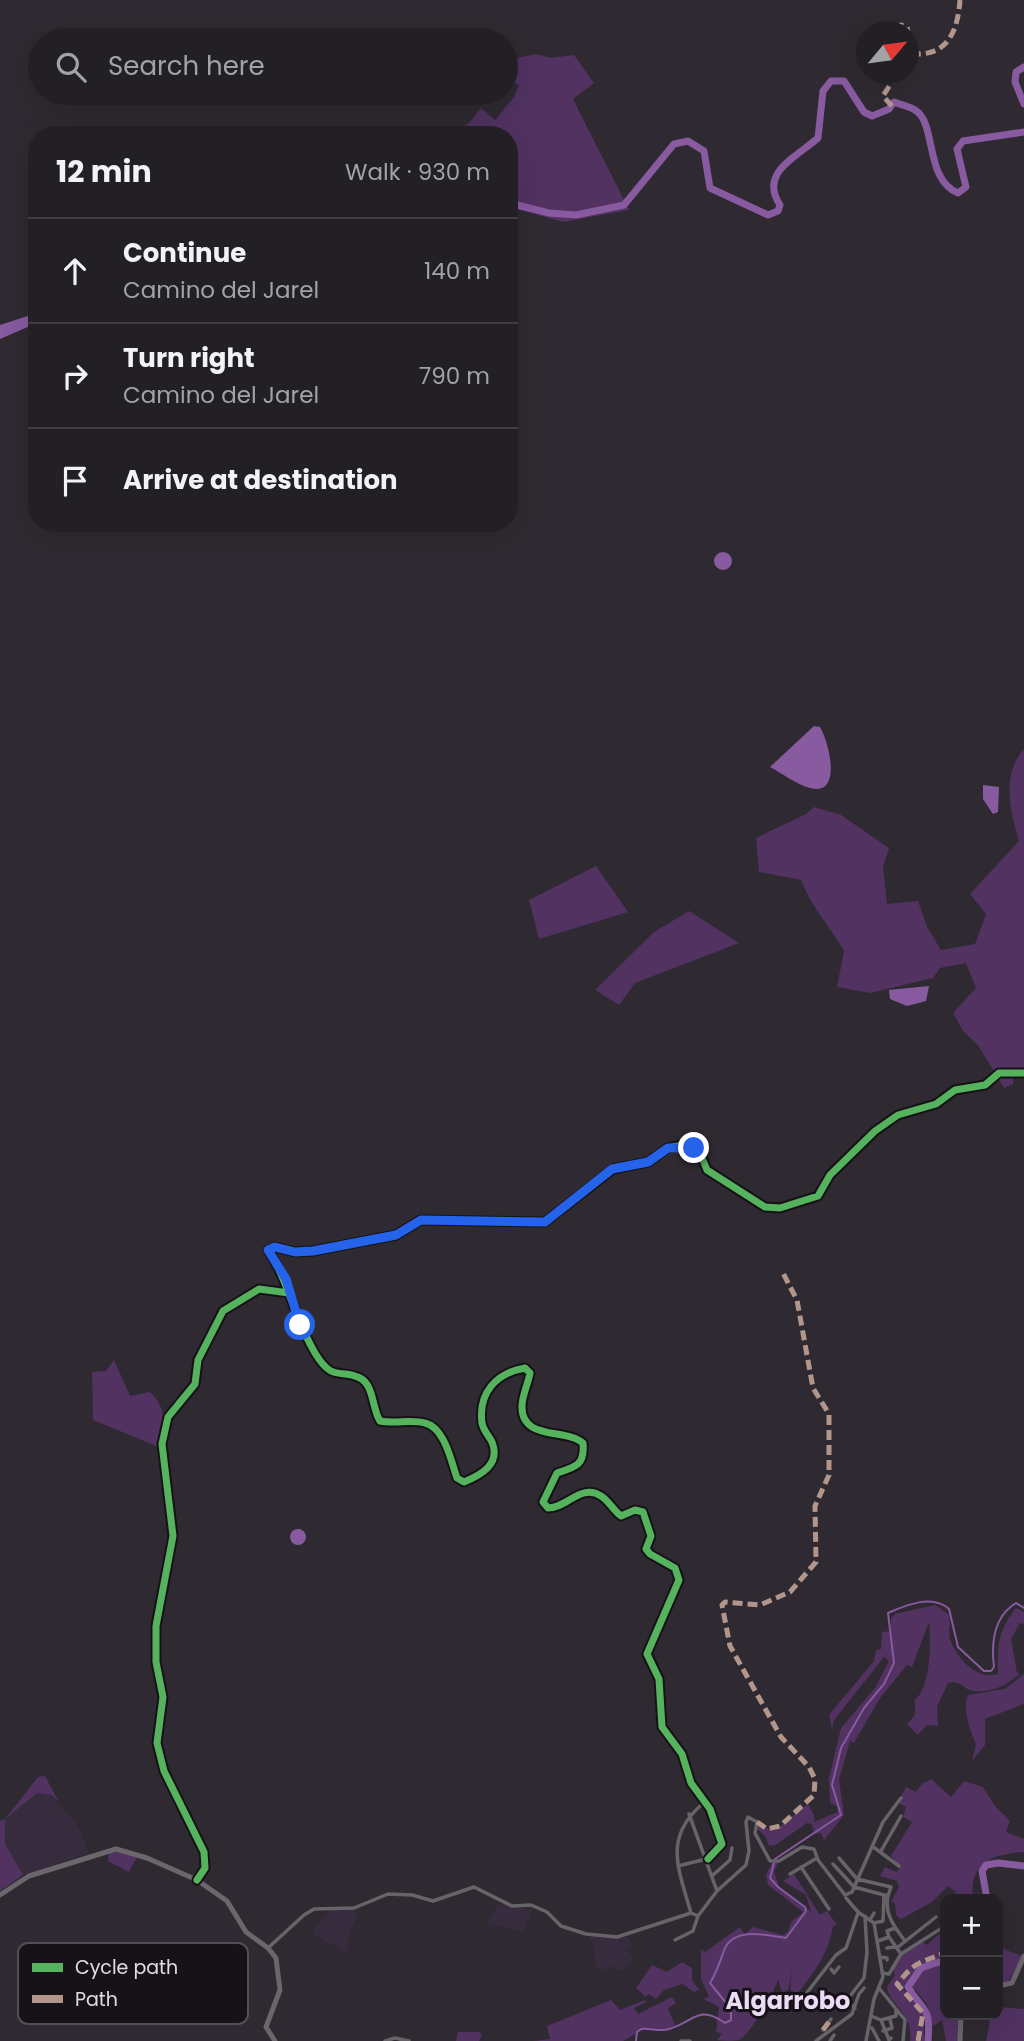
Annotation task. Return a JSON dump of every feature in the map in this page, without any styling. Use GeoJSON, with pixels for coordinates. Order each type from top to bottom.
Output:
{"type":"FeatureCollection","features":[{"type":"Feature","properties":{"kind":"street"},"geometry":{"type":"LineString","coordinates":[[678,1866],[707,1859],[722,1844],[706,1801],[691,1783],[682,1754],[662,1727],[659,1679],[646,1654],[677,1591],[679,1580],[675,1568],[646,1549],[650,1536],[643,1512],[635,1510],[621,1516],[599,1494],[588,1492],[555,1508],[548,1508],[543,1502],[557,1473],[581,1464],[583,1443],[577,1438],[536,1430],[525,1420],[522,1407],[530,1373],[525,1368],[514,1370],[495,1380],[482,1399],[482,1425],[493,1444],[494,1458],[489,1468],[464,1482],[457,1478],[445,1444],[434,1427],[424,1422],[380,1421],[374,1413],[367,1385],[360,1378],[331,1372],[317,1356],[300,1325],[286,1279],[268,1250],[275,1247],[295,1252],[313,1251],[396,1235],[421,1220],[545,1222],[612,1169],[648,1162],[668,1148],[678,1146],[694,1148],[700,1153],[707,1170],[754,1202],[765,1207],[791,1205],[818,1196],[830,1175],[875,1131],[898,1115],[936,1104],[955,1090],[985,1085],[999,1073],[1024,1073]]}},
{"type":"Feature","properties":{"kind":"street"},"geometry":{"type":"LineString","coordinates":[[197,1880],[205,1868],[204,1852],[164,1771],[157,1742],[163,1697],[156,1662],[156,1626],[173,1536],[162,1444],[168,1417],[195,1384],[198,1360],[223,1311],[259,1289],[289,1293]]}},
{"type":"Feature","properties":{"kind":"street"},"geometry":{"type":"LineString","coordinates":[[675,1940],[693,1931],[698,1916],[717,1891],[746,1865],[748,1817],[757,1822],[755,1833],[770,1861],[779,1861],[802,1847],[814,1849],[817,1858],[845,1895],[852,1892],[883,1822],[901,1798]]}},
{"type":"Feature","properties":{"kind":"street"},"geometry":{"type":"LineString","coordinates":[[691,1913],[678,1866],[677,1840],[689,1814],[706,1801]]}},
{"type":"Feature","properties":{"kind":"street"},"geometry":{"type":"LineString","coordinates":[[689,1814],[717,1891]]}},
{"type":"Feature","properties":{"kind":"street"},"geometry":{"type":"LineString","coordinates":[[881,1851],[901,1816]]}},
{"type":"Feature","properties":{"kind":"street"},"geometry":{"type":"LineString","coordinates":[[872,1846],[899,1866]]}},
{"type":"Feature","properties":{"kind":"street"},"geometry":{"type":"LineString","coordinates":[[713,1875],[730,1860],[732,1848]]}},
{"type":"Feature","properties":{"kind":"street"},"geometry":{"type":"LineString","coordinates":[[0,1895],[29,1875],[116,1849],[147,1858],[197,1880],[226,1902],[246,1932],[268,1948],[276,1958],[279,1990],[265,2028],[275,2041]]}},
{"type":"Feature","properties":{"kind":"street"},"geometry":{"type":"LineString","coordinates":[[790,1874],[817,1858]]}},
{"type":"Feature","properties":{"kind":"street"},"geometry":{"type":"LineString","coordinates":[[839,1858],[857,1879],[891,1887],[886,1895],[883,1921],[872,1922],[858,1913],[846,1898]]}},
{"type":"Feature","properties":{"kind":"street"},"geometry":{"type":"LineString","coordinates":[[833,1864],[854,1887],[886,1895]]}},
{"type":"Feature","properties":{"kind":"street"},"geometry":{"type":"LineString","coordinates":[[801,1867],[829,1909]]}},
{"type":"Feature","properties":{"kind":"street"},"geometry":{"type":"LineString","coordinates":[[268,1948],[304,1914],[314,1909],[354,1908],[388,1894],[412,1895],[433,1901],[474,1886],[512,1906],[531,1905],[547,1912],[561,1926],[586,1934],[617,1937],[691,1913],[698,1916]]}},
{"type":"Feature","properties":{"kind":"street"},"geometry":{"type":"LineString","coordinates":[[886,1895],[886,1905],[895,1928],[905,1941]]}},
{"type":"Feature","properties":{"kind":"street"},"geometry":{"type":"LineString","coordinates":[[791,1999],[799,2003],[836,1955],[846,1948],[858,1913]]}},
{"type":"Feature","properties":{"kind":"street"},"geometry":{"type":"LineString","coordinates":[[866,2041],[882,1973],[878,1941],[872,1922],[874,1913]]}},
{"type":"Feature","properties":{"kind":"street"},"geometry":{"type":"LineString","coordinates":[[855,2008],[847,2000],[864,1978],[867,1952],[865,1916]]}},
{"type":"Feature","properties":{"kind":"street"},"geometry":{"type":"LineString","coordinates":[[887,1948],[897,1947],[936,1917]]}},
{"type":"Feature","properties":{"kind":"street"},"geometry":{"type":"LineString","coordinates":[[855,1927],[864,1929]]}},
{"type":"Feature","properties":{"kind":"street"},"geometry":{"type":"LineString","coordinates":[[895,1928],[887,1931],[901,1954]]}},
{"type":"Feature","properties":{"kind":"street"},"geometry":{"type":"LineString","coordinates":[[882,1973],[889,1973],[901,1954],[940,1929]]}},
{"type":"Feature","properties":{"kind":"street"},"geometry":{"type":"LineString","coordinates":[[878,1941],[889,1937]]}},
{"type":"Feature","properties":{"kind":"street"},"geometry":{"type":"LineString","coordinates":[[1003,1985],[1012,1983],[1024,1956]]}},
{"type":"Feature","properties":{"kind":"street"},"geometry":{"type":"LineString","coordinates":[[880,1958],[887,1960]]}},
{"type":"Feature","properties":{"kind":"street"},"geometry":{"type":"LineString","coordinates":[[831,1969],[834,1973],[839,1967]]}},
{"type":"Feature","properties":{"kind":"street"},"geometry":{"type":"LineString","coordinates":[[825,2031],[849,2017],[864,1988]]}},
{"type":"Feature","properties":{"kind":"street"},"geometry":{"type":"LineString","coordinates":[[880,1988],[906,2027],[903,2041]]}},
{"type":"Feature","properties":{"kind":"street"},"geometry":{"type":"LineString","coordinates":[[871,2016],[881,2020],[890,2019],[896,2016],[896,2009]]}},
{"type":"Feature","properties":{"kind":"street"},"geometry":{"type":"LineString","coordinates":[[816,2041],[831,2019]]}},
{"type":"Feature","properties":{"kind":"street"},"geometry":{"type":"LineString","coordinates":[[890,2019],[895,2034]]}},
{"type":"Feature","properties":{"kind":"street"},"geometry":{"type":"LineString","coordinates":[[881,2020],[884,2033],[889,2040],[891,2038]]}},
{"type":"Feature","properties":{"kind":"street"},"geometry":{"type":"LineString","coordinates":[[961,2020],[961,2041]]}},
{"type":"Feature","properties":{"kind":"street"},"geometry":{"type":"LineString","coordinates":[[871,2026],[878,2039],[892,2028]]}},
{"type":"Feature","properties":{"kind":"street"},"geometry":{"type":"LineString","coordinates":[[825,2031],[836,2037],[830,2041]]}},
{"type":"Feature","properties":{"kind":"street"},"geometry":{"type":"LineString","coordinates":[[385,2041],[395,2038],[409,2041]]}},
{"type":"Feature","properties":{"kind":"street"},"geometry":{"type":"LineString","coordinates":[[681,2041],[690,2041]]}},
{"type":"Feature","properties":{"kind":"shaded area"},"geometry":{"type":"Polygon","coordinates":[[[536,54],[550,58],[574,55],[594,83],[573,99],[629,210],[563,222],[518,210],[518,126],[464,126],[481,108],[495,120],[507,105],[518,105],[518,58],[536,54]]]}},
{"type":"Feature","properties":{"kind":"shaded area"},"geometry":{"type":"Polygon","coordinates":[[[28,316],[28,327],[0,339],[0,325],[28,316]]]}},
{"type":"Feature","properties":{"kind":"shaded area"},"geometry":{"type":"Polygon","coordinates":[[[723,552],[729,555],[732,561],[729,567],[723,570],[717,567],[714,561],[717,555],[723,552]]]}},
{"type":"Feature","properties":{"kind":"shaded area"},"geometry":{"type":"Polygon","coordinates":[[[814,726],[820,727],[824,734],[831,766],[827,784],[820,789],[795,782],[770,767],[814,726]]]}},
{"type":"Feature","properties":{"kind":"shaded area"},"geometry":{"type":"Polygon","coordinates":[[[1024,749],[1024,1072],[1013,1075],[1013,1084],[1004,1088],[978,1045],[963,1031],[953,1013],[976,988],[966,963],[940,968],[933,978],[870,993],[837,987],[844,951],[810,899],[801,880],[759,872],[756,838],[806,814],[814,807],[841,815],[889,848],[883,867],[887,904],[918,901],[927,927],[941,950],[975,944],[986,914],[970,894],[1019,841],[1011,805],[1010,781],[1012,770],[1024,749]]]}},
{"type":"Feature","properties":{"kind":"shaded area"},"geometry":{"type":"Polygon","coordinates":[[[983,785],[999,787],[998,812],[993,814],[983,799],[983,785]]]}},
{"type":"Feature","properties":{"kind":"shaded area"},"geometry":{"type":"Polygon","coordinates":[[[596,866],[628,912],[539,939],[529,900],[596,866]]]}},
{"type":"Feature","properties":{"kind":"shaded area"},"geometry":{"type":"Polygon","coordinates":[[[689,911],[739,943],[635,983],[619,1005],[595,990],[654,932],[689,911]]]}},
{"type":"Feature","properties":{"kind":"shaded area"},"geometry":{"type":"Polygon","coordinates":[[[929,986],[926,1001],[907,1006],[890,999],[889,990],[929,986]]]}},
{"type":"Feature","properties":{"kind":"shaded area"},"geometry":{"type":"Polygon","coordinates":[[[114,1360],[130,1396],[150,1392],[160,1405],[163,1424],[159,1447],[93,1420],[92,1372],[106,1371],[114,1360]]]}},
{"type":"Feature","properties":{"kind":"shaded area"},"geometry":{"type":"Polygon","coordinates":[[[298,1529],[304,1531],[304,1543],[298,1545],[292,1543],[290,1537],[292,1531],[298,1529]]]}},
{"type":"Feature","properties":{"kind":"shaded area"},"geometry":{"type":"Polygon","coordinates":[[[935,1605],[948,1614],[950,1639],[959,1656],[976,1672],[991,1675],[998,1674],[999,1646],[1005,1624],[1016,1608],[1024,1612],[1024,1624],[1020,1623],[1011,1639],[1017,1673],[1020,1673],[1005,1684],[987,1691],[974,1691],[956,1682],[948,1683],[937,1707],[938,1726],[927,1725],[918,1735],[907,1724],[915,1715],[915,1700],[927,1675],[930,1652],[929,1622],[912,1667],[907,1665],[880,1698],[854,1743],[850,1741],[839,1780],[844,1815],[824,1840],[821,1833],[814,1834],[812,1824],[807,1823],[774,1846],[768,1845],[766,1837],[757,1829],[759,1824],[774,1831],[808,1804],[814,1815],[814,1822],[838,1812],[837,1806],[830,1803],[829,1778],[841,1728],[875,1688],[889,1661],[884,1657],[834,1720],[832,1729],[829,1715],[874,1661],[876,1650],[881,1649],[882,1632],[891,1631],[891,1619],[895,1614],[935,1605]]]}},
{"type":"Feature","properties":{"kind":"shaded area"},"geometry":{"type":"Polygon","coordinates":[[[1024,1674],[1024,1704],[985,1719],[985,1745],[972,1761],[976,1744],[966,1713],[968,1695],[1005,1689],[1024,1674]]]}},
{"type":"Feature","properties":{"kind":"shaded area"},"geometry":{"type":"Polygon","coordinates":[[[45,1776],[59,1802],[51,1795],[37,1793],[5,1819],[38,1777],[45,1776]]]}},
{"type":"Feature","properties":{"kind":"shaded area"},"geometry":{"type":"Polygon","coordinates":[[[931,1779],[951,1797],[964,1781],[983,1787],[995,1806],[1010,1821],[1006,1832],[1024,1839],[1024,1852],[1002,1855],[985,1863],[975,1877],[973,1894],[955,1894],[948,1886],[932,1902],[901,1919],[896,1915],[895,1903],[891,1902],[899,1887],[897,1881],[880,1876],[885,1867],[897,1872],[900,1866],[891,1856],[912,1822],[903,1817],[906,1807],[898,1803],[906,1787],[916,1792],[922,1784],[931,1779]]]}},
{"type":"Feature","properties":{"kind":"shaded area"},"geometry":{"type":"Polygon","coordinates":[[[37,1793],[51,1795],[78,1826],[89,1853],[23,1875],[5,1844],[5,1819],[37,1793]]]}},
{"type":"Feature","properties":{"kind":"shaded area"},"geometry":{"type":"Polygon","coordinates":[[[5,1819],[5,1844],[23,1875],[0,1891],[0,1821],[5,1819]]]}},
{"type":"Feature","properties":{"kind":"shaded area"},"geometry":{"type":"Polygon","coordinates":[[[118,1852],[137,1857],[129,1872],[108,1861],[109,1853],[118,1852]]]}},
{"type":"Feature","properties":{"kind":"shaded area"},"geometry":{"type":"Polygon","coordinates":[[[778,1862],[774,1872],[779,1886],[811,1912],[806,1895],[783,1881],[794,1874],[820,1915],[827,1911],[837,1925],[833,1926],[820,1961],[798,1993],[790,1990],[792,1971],[788,1990],[782,1992],[778,1979],[762,2012],[744,2036],[739,2040],[717,2040],[722,2034],[716,2032],[719,2007],[703,1999],[709,1997],[701,1979],[701,1949],[705,1952],[740,1927],[745,1934],[753,1927],[783,1935],[788,1932],[791,1922],[803,1912],[768,1885],[766,1875],[772,1863],[778,1862]]]}},
{"type":"Feature","properties":{"kind":"shaded area"},"geometry":{"type":"Polygon","coordinates":[[[498,1904],[533,1909],[524,1931],[487,1924],[498,1904]]]}},
{"type":"Feature","properties":{"kind":"shaded area"},"geometry":{"type":"Polygon","coordinates":[[[329,1910],[355,1910],[357,1916],[348,1936],[348,1953],[312,1934],[329,1910]]]}},
{"type":"Feature","properties":{"kind":"shaded area"},"geometry":{"type":"Polygon","coordinates":[[[940,1933],[940,1958],[920,1965],[903,1989],[924,2012],[924,2041],[910,2041],[908,2022],[887,1987],[895,1975],[893,1968],[898,1958],[923,1942],[927,1945],[940,1933]]]}},
{"type":"Feature","properties":{"kind":"shaded area"},"geometry":{"type":"Polygon","coordinates":[[[590,1937],[628,1937],[632,1946],[627,1950],[634,1958],[621,1972],[610,1966],[605,1972],[603,1967],[596,1968],[590,1937]]]}},
{"type":"Feature","properties":{"kind":"shaded area"},"geometry":{"type":"Polygon","coordinates":[[[1003,1949],[1022,1956],[1008,1983],[1003,1984],[1003,1949]]]}},
{"type":"Feature","properties":{"kind":"shaded area"},"geometry":{"type":"Polygon","coordinates":[[[682,1962],[692,1968],[692,1980],[699,1990],[694,1992],[682,1984],[664,1990],[656,1999],[648,1994],[646,1997],[636,1988],[652,1965],[667,1972],[682,1962]]]}},
{"type":"Feature","properties":{"kind":"shaded area"},"geometry":{"type":"Polygon","coordinates":[[[940,1964],[942,2020],[933,2026],[927,2004],[912,1986],[923,1970],[940,1964]]]}},
{"type":"Feature","properties":{"kind":"shaded area"},"geometry":{"type":"Polygon","coordinates":[[[672,1997],[676,2003],[668,2008],[675,2025],[666,2029],[644,2029],[623,2041],[534,2041],[550,2039],[547,2026],[611,2000],[620,2010],[645,2000],[646,2002],[634,2008],[638,2014],[672,1997]]]}},
{"type":"Feature","properties":{"kind":"shaded area"},"geometry":{"type":"Polygon","coordinates":[[[1003,2007],[1024,2009],[1024,2041],[986,2041],[990,2020],[1003,2020],[1003,2007]]]}},
{"type":"Feature","properties":{"kind":"shaded area"},"geometry":{"type":"Polygon","coordinates":[[[942,2020],[959,2020],[959,2041],[946,2041],[942,2020]]]}},
{"type":"Feature","properties":{"kind":"shaded area"},"geometry":{"type":"Polygon","coordinates":[[[458,2032],[480,2032],[482,2035],[479,2041],[456,2041],[458,2032]]]}},
{"type":"Feature","properties":{"kind":"waterway"},"geometry":{"type":"LineString","coordinates":[[1024,67],[1016,72],[1015,82],[1024,104]]}},
{"type":"Feature","properties":{"kind":"waterway"},"geometry":{"type":"LineString","coordinates":[[518,205],[549,213],[576,215],[624,205],[674,144],[688,141],[704,151],[710,188],[768,215],[778,211],[780,205],[774,184],[782,167],[818,138],[823,91],[831,81],[844,81],[864,112],[872,116],[889,109],[894,102],[915,110],[926,126],[940,176],[947,186],[958,193],[966,187],[957,149],[963,141],[1024,132]]}},
{"type":"Feature","properties":{"kind":"waterway"},"geometry":{"type":"LineString","coordinates":[[775,1859],[841,1815],[832,1785],[841,1748],[864,1708],[884,1684],[894,1663],[888,1613],[919,1602],[942,1605],[949,1609],[958,1647],[984,1671],[991,1671],[994,1667],[993,1649],[998,1623],[1016,1603],[1024,1608]]}},
{"type":"Feature","properties":{"kind":"waterway"},"geometry":{"type":"LineString","coordinates":[[636,2041],[637,2032],[641,2029],[666,2030],[696,2016],[708,2015],[725,2023],[731,2020],[731,2009],[710,1983],[725,1948],[730,1941],[744,1935],[761,1934],[786,1938],[806,1911],[805,1907],[770,1878],[774,1863]]}},
{"type":"Feature","properties":{"kind":"waterway"},"geometry":{"type":"LineString","coordinates":[[986,1894],[982,1871],[986,1865],[998,1863],[1024,1866]]}},
{"type":"Feature","properties":{"kind":"waterway"},"geometry":{"type":"LineString","coordinates":[[928,2041],[927,2015],[908,1987],[921,1968],[940,1962]]}},
{"type":"Feature","properties":{"kind":"marked path"},"geometry":{"type":"LineString","coordinates":[[919,54],[929,53],[945,44],[954,29],[960,0]]}},
{"type":"Feature","properties":{"kind":"marked path"},"geometry":{"type":"LineString","coordinates":[[891,84],[883,96],[892,106]]}},
{"type":"Feature","properties":{"kind":"marked path"},"geometry":{"type":"LineString","coordinates":[[757,1822],[767,1829],[780,1826],[814,1795],[815,1779],[809,1767],[781,1737],[730,1646],[722,1605],[725,1602],[760,1605],[790,1592],[816,1562],[815,1506],[829,1475],[829,1414],[813,1388],[797,1300],[783,1273]]}},
{"type":"Feature","properties":{"kind":"marked path"},"geometry":{"type":"LineString","coordinates":[[918,2041],[923,2013],[897,1984],[918,1964],[940,1955]]}},
{"type":"Feature","properties":{"kind":"marked path"},"geometry":{"type":"LineString","coordinates":[[823,2030],[831,2019]]}},
{"type":"Feature","properties":{"kind":"cycle path"},"geometry":{"type":"LineString","coordinates":[[708,1859],[722,1844],[710,1809],[691,1783],[682,1754],[662,1727],[659,1679],[647,1654],[679,1580],[675,1568],[646,1549],[651,1536],[643,1512],[635,1510],[621,1516],[604,1498],[587,1492],[555,1507],[548,1508],[543,1502],[557,1473],[574,1467],[581,1461],[583,1443],[536,1429],[529,1424],[524,1417],[522,1406],[530,1373],[525,1368],[505,1374],[491,1386],[483,1402],[483,1426],[494,1450],[492,1462],[483,1472],[464,1482],[457,1478],[438,1431],[420,1422],[380,1421],[365,1381],[353,1375],[332,1371],[321,1362],[308,1340],[268,1250],[275,1247],[295,1252],[313,1251],[396,1235],[421,1220],[545,1222],[613,1169],[648,1162],[668,1148],[678,1146],[694,1148],[700,1153],[707,1170],[765,1207],[780,1208],[818,1196],[830,1175],[875,1131],[898,1115],[936,1104],[955,1090],[985,1085],[999,1073],[1024,1073]]}},
{"type":"Feature","properties":{"kind":"cycle path"},"geometry":{"type":"LineString","coordinates":[[197,1880],[205,1868],[204,1852],[164,1771],[157,1743],[163,1697],[156,1662],[156,1626],[173,1536],[162,1444],[168,1417],[195,1384],[198,1360],[223,1311],[259,1289],[289,1293]]}},
{"type":"Feature","properties":{"kind":"district","name":"Algarrobo"},"geometry":{"type":"Point","coordinates":[788,2000]}},
{"type":"Feature","properties":{"kind":"route"},"geometry":{"type":"LineString","coordinates":[[300,1325],[286,1279],[268,1250],[275,1247],[295,1252],[313,1251],[396,1235],[421,1220],[431,1219],[447,1223],[490,1219],[533,1224],[545,1222],[556,1216],[612,1169],[648,1162],[668,1148],[694,1148]]}}]}
